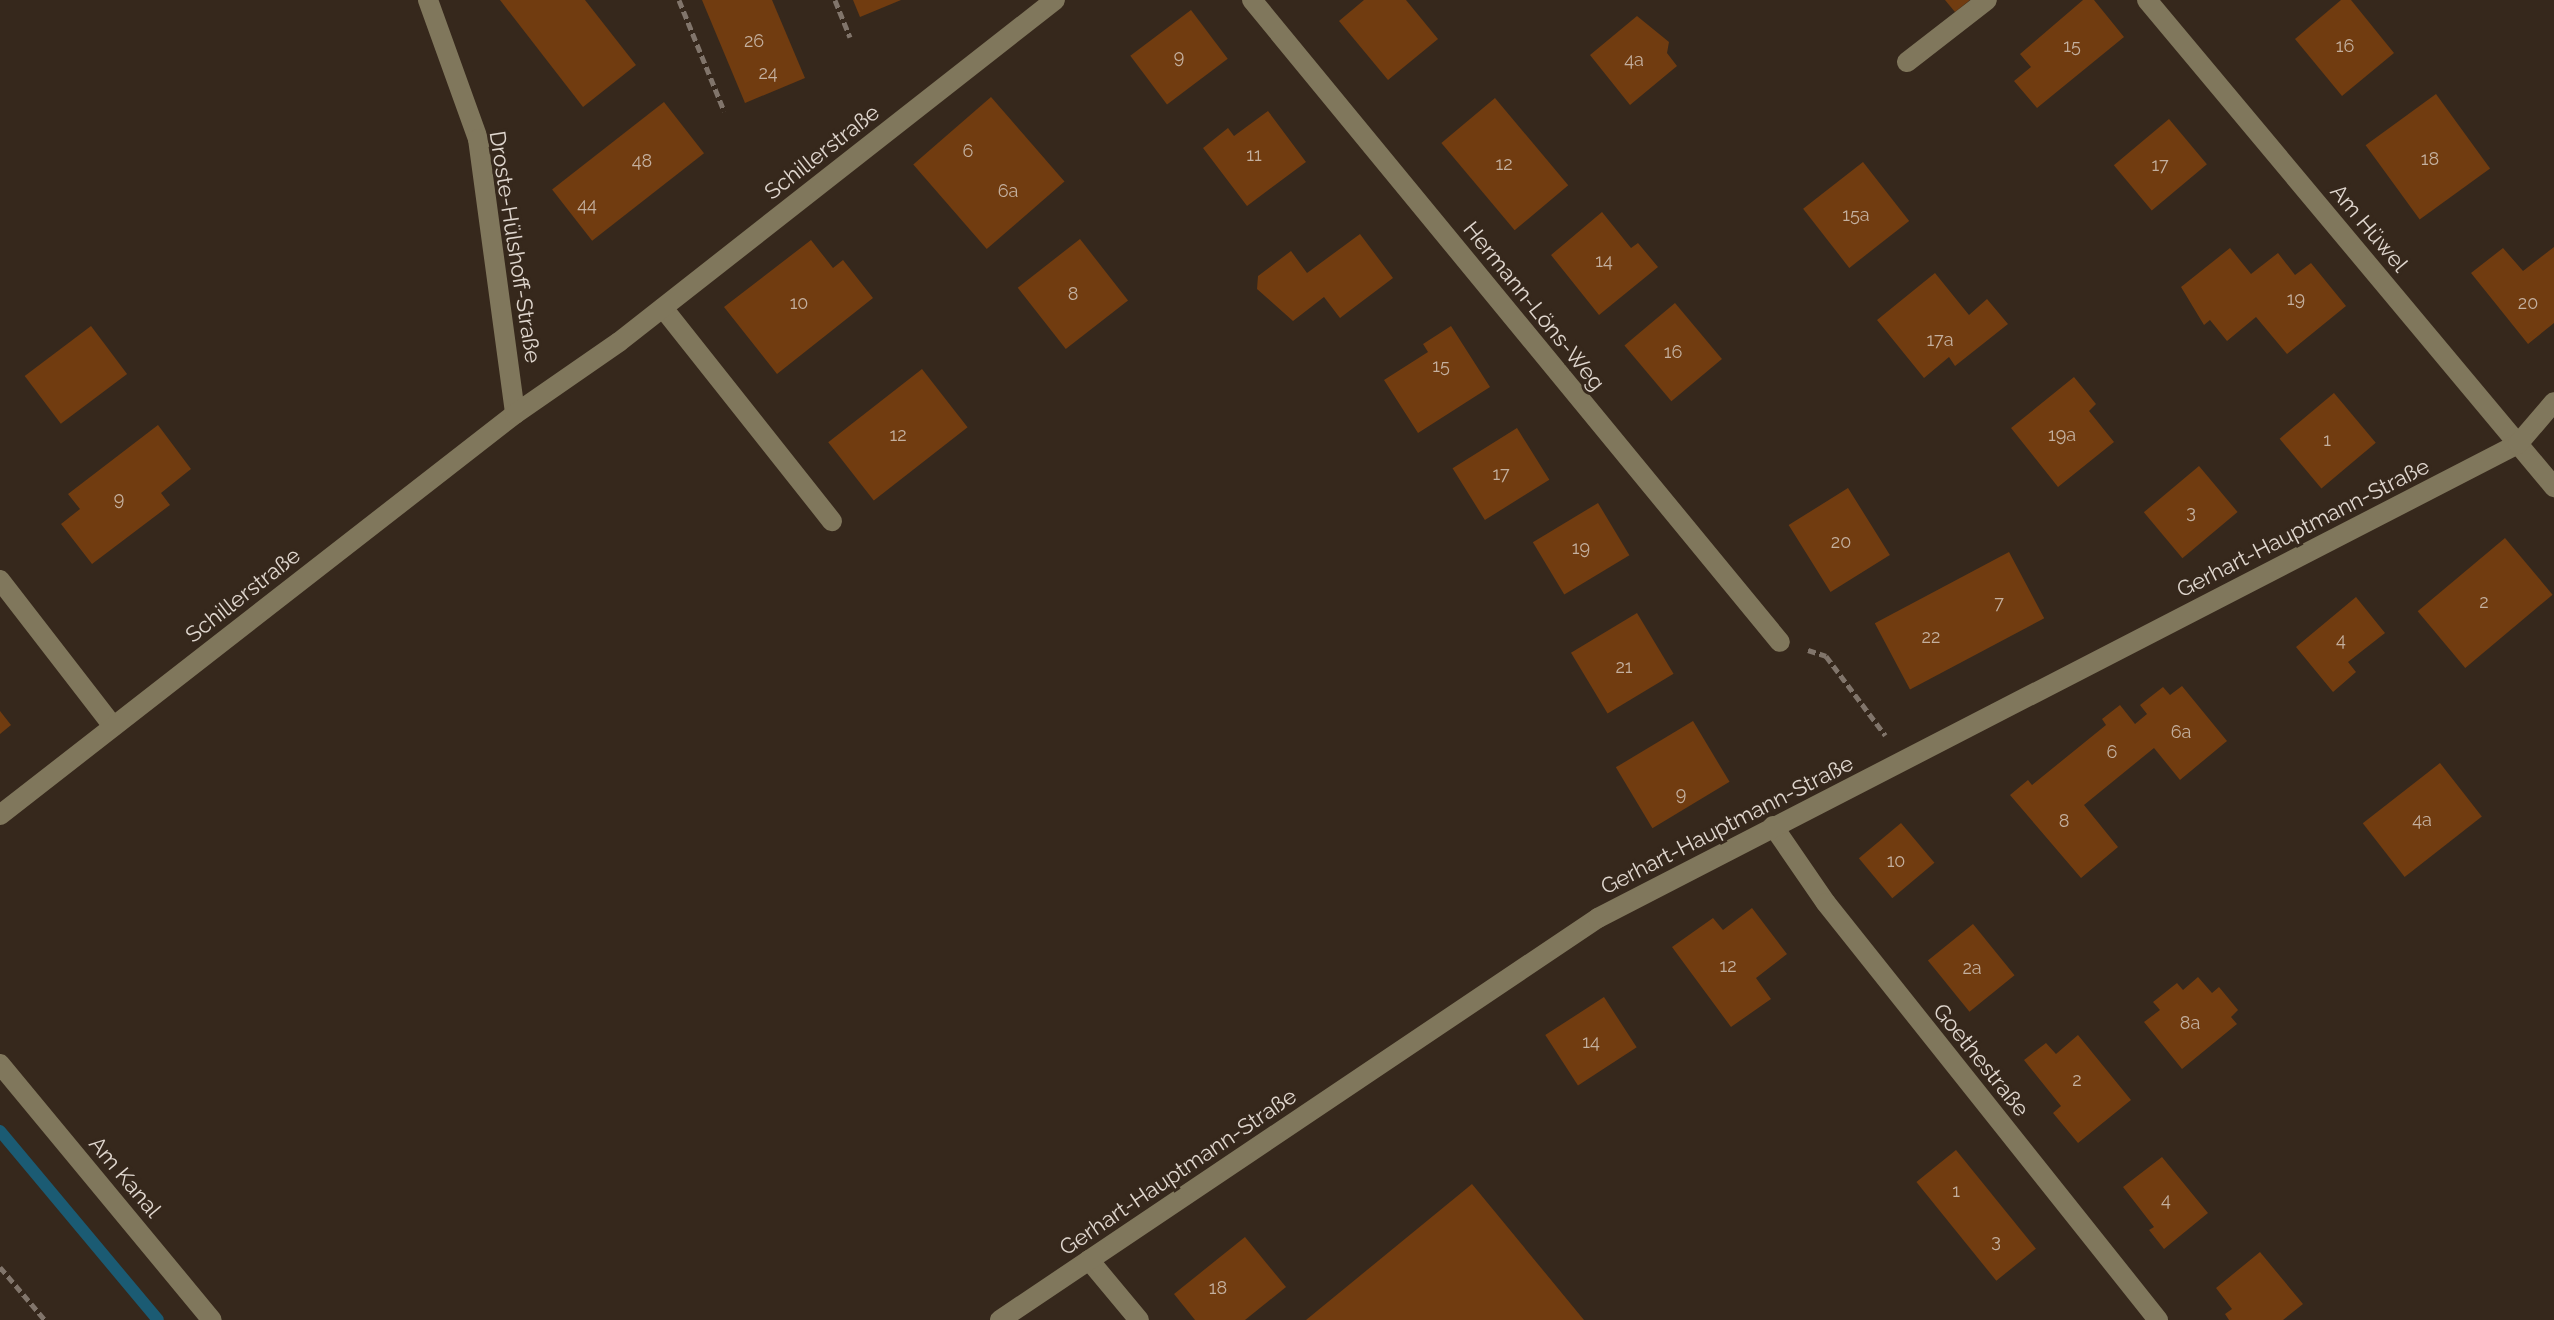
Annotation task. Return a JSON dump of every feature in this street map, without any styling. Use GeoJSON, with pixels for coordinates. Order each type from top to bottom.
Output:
{"type":"FeatureCollection","features":[{"type":"Feature","properties":{"kind":"street","name":"Droste-Hülshoff-Straße"},"geometry":{"type":"LineString","coordinates":[[428,0],[478,139],[515,414]]}},
{"type":"Feature","properties":{"kind":"street","name":"Schillerstraße"},"geometry":{"type":"LineString","coordinates":[[0,815],[515,414],[619,342],[1055,0]]}},
{"type":"Feature","properties":{"kind":"street","name":"Hermann-Löns-Weg"},"geometry":{"type":"LineString","coordinates":[[1252,0],[1780,642]]}},
{"type":"Feature","properties":{"kind":"street"},"geometry":{"type":"LineString","coordinates":[[1907,62],[1987,0]]}},
{"type":"Feature","properties":{"kind":"street","name":"Am Hüwel"},"geometry":{"type":"LineString","coordinates":[[2147,0],[2554,487]]}},
{"type":"Feature","properties":{"kind":"street"},"geometry":{"type":"LineString","coordinates":[[663,308],[832,521]]}},
{"type":"Feature","properties":{"kind":"street"},"geometry":{"type":"LineString","coordinates":[[2518,444],[2554,402]]}},
{"type":"Feature","properties":{"kind":"street","name":"Gerhart-Hauptmann-Straße"},"geometry":{"type":"LineString","coordinates":[[1000,1320],[1598,918],[2518,444]]}},
{"type":"Feature","properties":{"kind":"street"},"geometry":{"type":"LineString","coordinates":[[0,580],[113,726]]}},
{"type":"Feature","properties":{"kind":"street","name":"Goethestraße"},"geometry":{"type":"LineString","coordinates":[[1773,826],[1826,903],[2158,1320]]}},
{"type":"Feature","properties":{"kind":"street","name":"Am Kanal"},"geometry":{"type":"LineString","coordinates":[[0,1064],[212,1320]]}},
{"type":"Feature","properties":{"kind":"street"},"geometry":{"type":"LineString","coordinates":[[1089,1260],[1139,1320]]}},
{"type":"Feature","properties":{"kind":"path"},"geometry":{"type":"LineString","coordinates":[[679,0],[724,111]]}},
{"type":"Feature","properties":{"kind":"path"},"geometry":{"type":"LineString","coordinates":[[835,0],[850,37]]}},
{"type":"Feature","properties":{"kind":"path"},"geometry":{"type":"LineString","coordinates":[[1780,642],[1826,656],[1906,762]]}},
{"type":"Feature","properties":{"kind":"path"},"geometry":{"type":"LineString","coordinates":[[0,1267],[45,1320]]}},
{"type":"Feature","properties":{"kind":"building"},"geometry":{"type":"Polygon","coordinates":[[[500,0],[585,0],[636,65],[583,107],[500,0]]]}},
{"type":"Feature","properties":{"kind":"building"},"geometry":{"type":"Polygon","coordinates":[[[702,0],[772,0],[805,78],[745,103],[702,0]]]}},
{"type":"Feature","properties":{"kind":"building"},"geometry":{"type":"Polygon","coordinates":[[[853,0],[901,0],[860,17],[853,0]]]}},
{"type":"Feature","properties":{"kind":"building"},"geometry":{"type":"Polygon","coordinates":[[[1364,0],[1406,0],[1438,39],[1388,80],[1339,21],[1364,0]]]}},
{"type":"Feature","properties":{"kind":"building"},"geometry":{"type":"Polygon","coordinates":[[[1945,0],[1970,0],[1955,12],[1945,0]]]}},
{"type":"Feature","properties":{"kind":"building"},"geometry":{"type":"Polygon","coordinates":[[[2083,0],[2094,0],[2124,37],[2037,108],[2014,81],[2031,67],[2020,54],[2083,0]]]}},
{"type":"Feature","properties":{"kind":"building"},"geometry":{"type":"Polygon","coordinates":[[[2341,0],[2351,0],[2394,53],[2342,96],[2295,39],[2341,0]]]}},
{"type":"Feature","properties":{"kind":"building"},"geometry":{"type":"Polygon","coordinates":[[[1191,10],[1228,59],[1167,104],[1130,56],[1191,10]]]}},
{"type":"Feature","properties":{"kind":"building"},"geometry":{"type":"Polygon","coordinates":[[[1637,16],[1669,42],[1667,53],[1677,66],[1630,105],[1590,55],[1637,16]]]}},
{"type":"Feature","properties":{"kind":"building"},"geometry":{"type":"Polygon","coordinates":[[[2436,94],[2490,168],[2420,220],[2366,145],[2436,94]]]}},
{"type":"Feature","properties":{"kind":"building"},"geometry":{"type":"Polygon","coordinates":[[[991,97],[1064,182],[987,249],[913,165],[991,97]]]}},
{"type":"Feature","properties":{"kind":"building"},"geometry":{"type":"Polygon","coordinates":[[[1495,98],[1568,185],[1515,230],[1441,143],[1495,98]]]}},
{"type":"Feature","properties":{"kind":"building"},"geometry":{"type":"Polygon","coordinates":[[[664,102],[704,153],[592,241],[552,189],[664,102]]]}},
{"type":"Feature","properties":{"kind":"building"},"geometry":{"type":"Polygon","coordinates":[[[1268,111],[1306,162],[1247,206],[1203,148],[1228,128],[1234,136],[1268,111]]]}},
{"type":"Feature","properties":{"kind":"building"},"geometry":{"type":"Polygon","coordinates":[[[2169,119],[2207,164],[2152,210],[2114,165],[2169,119]]]}},
{"type":"Feature","properties":{"kind":"building"},"geometry":{"type":"Polygon","coordinates":[[[1863,162],[1909,221],[1849,268],[1803,209],[1863,162]]]}},
{"type":"Feature","properties":{"kind":"building"},"geometry":{"type":"Polygon","coordinates":[[[1602,212],[1631,248],[1638,243],[1658,267],[1599,315],[1551,255],[1602,212]]]}},
{"type":"Feature","properties":{"kind":"building"},"geometry":{"type":"Polygon","coordinates":[[[1360,234],[1393,278],[1340,318],[1324,297],[1293,321],[1257,289],[1258,276],[1291,251],[1307,273],[1360,234]]]}},
{"type":"Feature","properties":{"kind":"building"},"geometry":{"type":"Polygon","coordinates":[[[1080,239],[1128,300],[1066,349],[1018,288],[1080,239]]]}},
{"type":"Feature","properties":{"kind":"building"},"geometry":{"type":"Polygon","coordinates":[[[811,240],[833,268],[843,260],[873,298],[777,374],[724,307],[811,240]]]}},
{"type":"Feature","properties":{"kind":"building"},"geometry":{"type":"Polygon","coordinates":[[[2554,247],[2554,323],[2528,344],[2471,273],[2503,248],[2523,271],[2554,247]]]}},
{"type":"Feature","properties":{"kind":"building"},"geometry":{"type":"Polygon","coordinates":[[[2230,248],[2251,274],[2278,253],[2295,275],[2311,263],[2346,306],[2287,354],[2256,317],[2227,341],[2210,320],[2204,325],[2181,287],[2230,248]]]}},
{"type":"Feature","properties":{"kind":"building"},"geometry":{"type":"Polygon","coordinates":[[[1935,273],[1969,315],[1987,299],[2008,324],[1955,366],[1949,357],[1924,378],[1877,320],[1935,273]]]}},
{"type":"Feature","properties":{"kind":"building"},"geometry":{"type":"Polygon","coordinates":[[[1675,303],[1722,359],[1671,401],[1624,345],[1675,303]]]}},
{"type":"Feature","properties":{"kind":"building"},"geometry":{"type":"Polygon","coordinates":[[[91,326],[127,374],[61,424],[25,376],[91,326]]]}},
{"type":"Feature","properties":{"kind":"building"},"geometry":{"type":"Polygon","coordinates":[[[1451,326],[1490,387],[1418,433],[1384,380],[1428,352],[1423,344],[1451,326]]]}},
{"type":"Feature","properties":{"kind":"building"},"geometry":{"type":"Polygon","coordinates":[[[922,369],[968,427],[874,501],[828,442],[922,369]]]}},
{"type":"Feature","properties":{"kind":"building"},"geometry":{"type":"Polygon","coordinates":[[[2074,377],[2096,404],[2089,411],[2114,442],[2058,487],[2011,428],[2074,377]]]}},
{"type":"Feature","properties":{"kind":"building"},"geometry":{"type":"Polygon","coordinates":[[[2334,393],[2376,443],[2321,488],[2280,439],[2334,393]]]}},
{"type":"Feature","properties":{"kind":"building"},"geometry":{"type":"Polygon","coordinates":[[[158,425],[191,469],[161,493],[170,505],[92,564],[61,524],[80,509],[68,494],[158,425]]]}},
{"type":"Feature","properties":{"kind":"building"},"geometry":{"type":"Polygon","coordinates":[[[1517,428],[1549,480],[1485,520],[1453,468],[1517,428]]]}},
{"type":"Feature","properties":{"kind":"building"},"geometry":{"type":"Polygon","coordinates":[[[2199,466],[2238,512],[2182,558],[2144,512],[2199,466]]]}},
{"type":"Feature","properties":{"kind":"building"},"geometry":{"type":"Polygon","coordinates":[[[1848,488],[1890,555],[1831,592],[1789,525],[1848,488]]]}},
{"type":"Feature","properties":{"kind":"building"},"geometry":{"type":"Polygon","coordinates":[[[1598,503],[1629,555],[1564,594],[1533,542],[1598,503]]]}},
{"type":"Feature","properties":{"kind":"building"},"geometry":{"type":"Polygon","coordinates":[[[2505,538],[2553,595],[2465,668],[2418,611],[2505,538]]]}},
{"type":"Feature","properties":{"kind":"building"},"geometry":{"type":"Polygon","coordinates":[[[2009,552],[2044,618],[1910,690],[1875,623],[2009,552]]]}},
{"type":"Feature","properties":{"kind":"building"},"geometry":{"type":"Polygon","coordinates":[[[2356,597],[2385,633],[2348,662],[2356,672],[2333,692],[2296,647],[2356,597]]]}},
{"type":"Feature","properties":{"kind":"building"},"geometry":{"type":"Polygon","coordinates":[[[1637,613],[1674,674],[1608,714],[1571,653],[1637,613]]]}},
{"type":"Feature","properties":{"kind":"building"},"geometry":{"type":"Polygon","coordinates":[[[2182,686],[2227,741],[2180,780],[2154,748],[2084,805],[2118,847],[2081,878],[2010,795],[2028,780],[2032,785],[2106,725],[2102,719],[2120,705],[2135,724],[2147,714],[2140,705],[2163,687],[2170,695],[2182,686]]]}},
{"type":"Feature","properties":{"kind":"building"},"geometry":{"type":"Polygon","coordinates":[[[0,711],[11,725],[0,734],[0,711]]]}},
{"type":"Feature","properties":{"kind":"building"},"geometry":{"type":"Polygon","coordinates":[[[1693,721],[1730,782],[1652,828],[1616,767],[1693,721]]]}},
{"type":"Feature","properties":{"kind":"building"},"geometry":{"type":"Polygon","coordinates":[[[2440,763],[2482,817],[2405,877],[2363,823],[2440,763]]]}},
{"type":"Feature","properties":{"kind":"building"},"geometry":{"type":"Polygon","coordinates":[[[1901,823],[1934,863],[1892,898],[1859,858],[1901,823]]]}},
{"type":"Feature","properties":{"kind":"building"},"geometry":{"type":"Polygon","coordinates":[[[1752,908],[1787,954],[1756,978],[1771,999],[1731,1027],[1672,947],[1713,918],[1723,930],[1752,908]]]}},
{"type":"Feature","properties":{"kind":"building"},"geometry":{"type":"Polygon","coordinates":[[[1973,924],[2015,975],[1969,1012],[1928,961],[1973,924]]]}},
{"type":"Feature","properties":{"kind":"building"},"geometry":{"type":"Polygon","coordinates":[[[2198,977],[2212,993],[2219,987],[2238,1010],[2231,1017],[2237,1024],[2182,1069],[2144,1022],[2160,1010],[2153,1002],[2177,983],[2183,990],[2198,977]]]}},
{"type":"Feature","properties":{"kind":"building"},"geometry":{"type":"Polygon","coordinates":[[[1604,997],[1637,1047],[1578,1085],[1545,1035],[1604,997]]]}},
{"type":"Feature","properties":{"kind":"building"},"geometry":{"type":"Polygon","coordinates":[[[2078,1035],[2131,1100],[2078,1143],[2053,1113],[2061,1106],[2024,1060],[2046,1043],[2056,1054],[2078,1035]]]}},
{"type":"Feature","properties":{"kind":"building"},"geometry":{"type":"Polygon","coordinates":[[[1956,1150],[2036,1249],[1996,1281],[1916,1182],[1956,1150]]]}},
{"type":"Feature","properties":{"kind":"building"},"geometry":{"type":"Polygon","coordinates":[[[2162,1157],[2208,1213],[2164,1249],[2149,1230],[2154,1227],[2123,1187],[2162,1157]]]}},
{"type":"Feature","properties":{"kind":"building"},"geometry":{"type":"Polygon","coordinates":[[[1472,1184],[1584,1320],[1306,1320],[1472,1184]]]}},
{"type":"Feature","properties":{"kind":"building"},"geometry":{"type":"Polygon","coordinates":[[[1245,1237],[1286,1287],[1245,1320],[1195,1320],[1174,1294],[1245,1237]]]}},
{"type":"Feature","properties":{"kind":"building"},"geometry":{"type":"Polygon","coordinates":[[[2260,1252],[2303,1304],[2283,1320],[2229,1320],[2225,1314],[2232,1309],[2216,1288],[2260,1252]]]}},
{"type":"Feature","properties":{"kind":"waterway"},"geometry":{"type":"LineString","coordinates":[[0,1131],[158,1320]]}}]}
